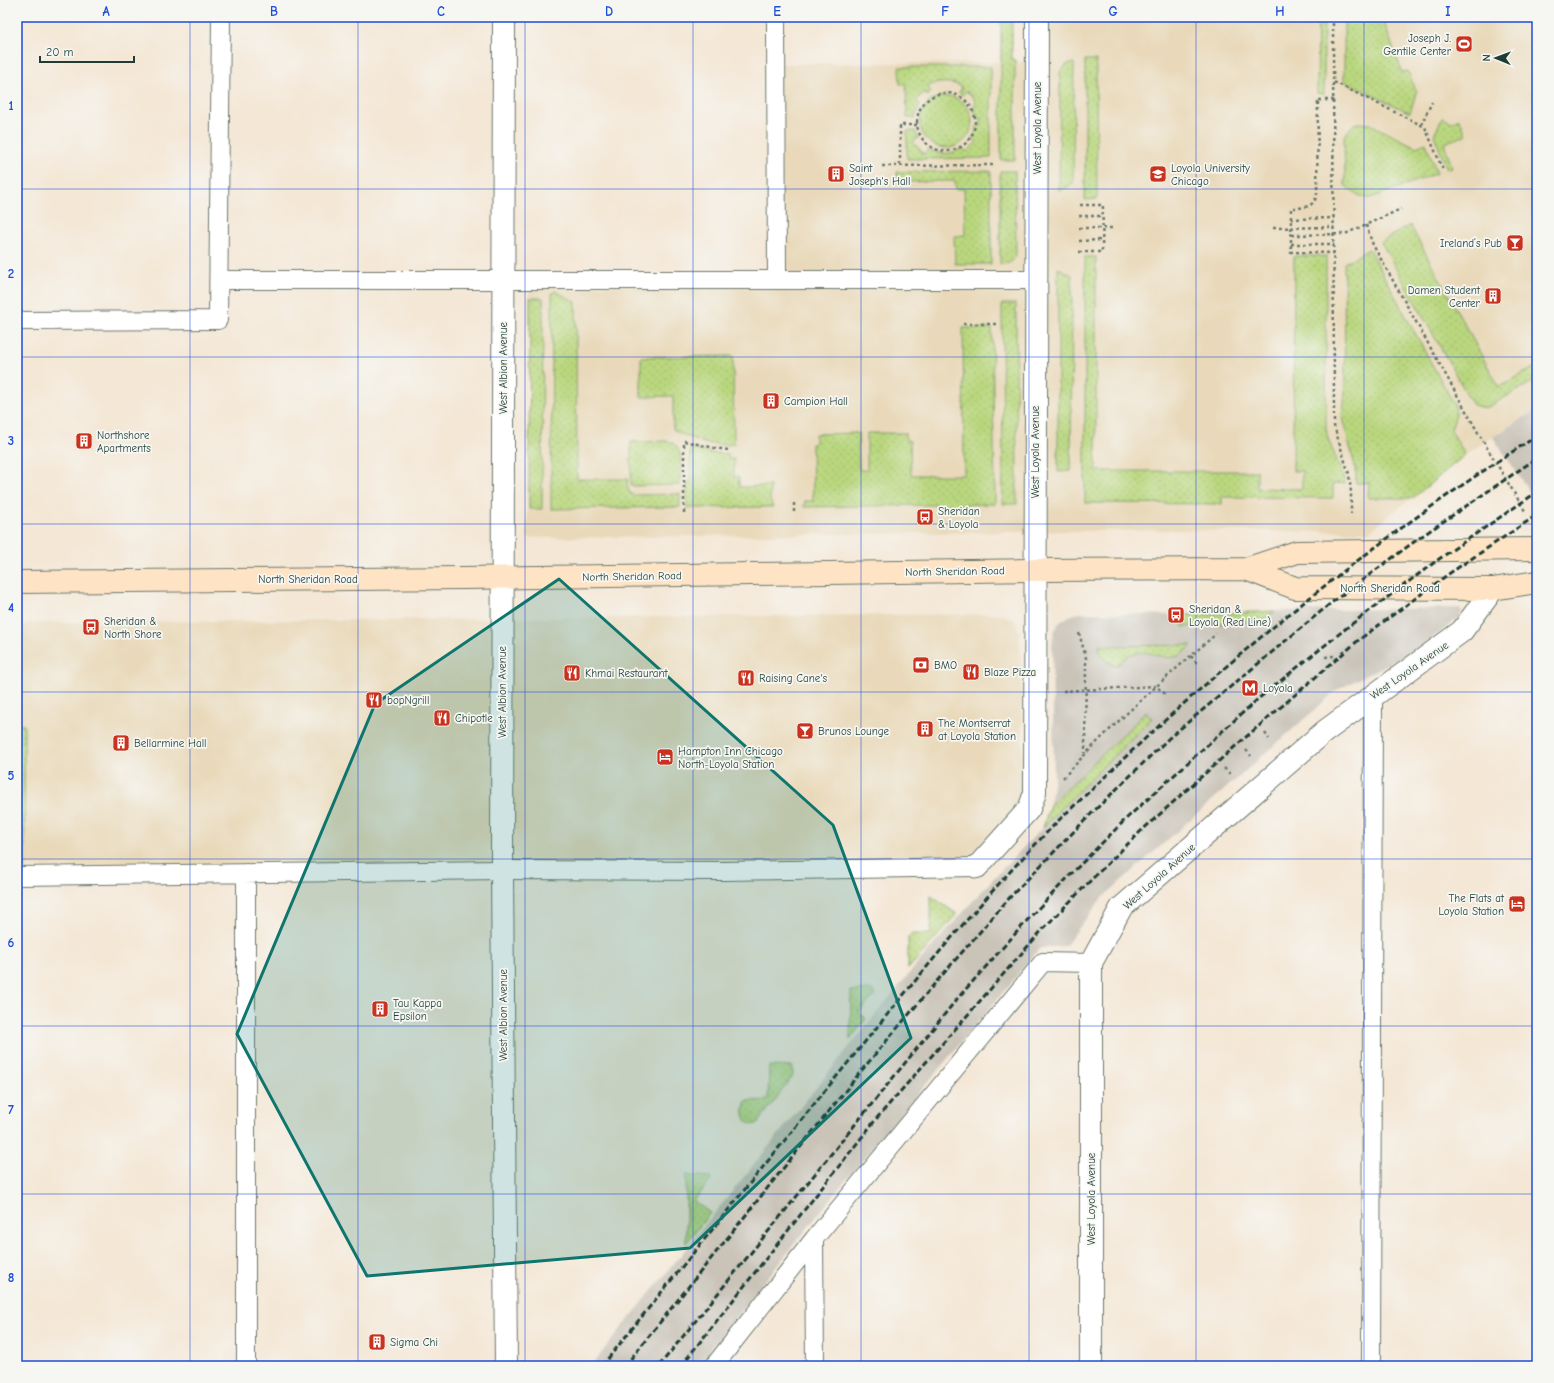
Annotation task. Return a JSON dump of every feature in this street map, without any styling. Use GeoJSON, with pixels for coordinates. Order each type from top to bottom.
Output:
{"type":"FeatureCollection","features":[{"type":"Feature","properties":{"kind":"main road","name":"North Sheridan Road"},"geometry":{"type":"LineString","coordinates":[[17,582],[502,578],[1035,570],[1246,569],[1298,552],[1537,549]]}},
{"type":"Feature","properties":{"kind":"main road","name":"North Sheridan Road"},"geometry":{"type":"LineString","coordinates":[[1246,569],[1295,588],[1493,589],[1537,582]]}},
{"type":"Feature","properties":{"kind":"street","name":"West Albion Avenue"},"geometry":{"type":"LineString","coordinates":[[504,17],[502,870],[506,1366]]}},
{"type":"Feature","properties":{"kind":"street","name":"West Loyola Avenue"},"geometry":{"type":"LineString","coordinates":[[977,867],[1029,809],[1035,793],[1037,17]]}},
{"type":"Feature","properties":{"kind":"street","name":"West Loyola Avenue"},"geometry":{"type":"LineString","coordinates":[[1091,1366],[1091,963],[1121,908],[1324,732],[1462,631],[1493,589]]}},
{"type":"Feature","properties":{"kind":"lane"},"geometry":{"type":"LineString","coordinates":[[17,321],[218,320],[220,17]]}},
{"type":"Feature","properties":{"kind":"lane"},"geometry":{"type":"LineString","coordinates":[[776,17],[777,280]]}},
{"type":"Feature","properties":{"kind":"lane"},"geometry":{"type":"LineString","coordinates":[[219,280],[1036,280]]}},
{"type":"Feature","properties":{"kind":"lane"},"geometry":{"type":"LineString","coordinates":[[1371,1366],[1373,695]]}},
{"type":"Feature","properties":{"kind":"lane"},"geometry":{"type":"LineString","coordinates":[[17,876],[502,870],[724,871],[977,867]]}},
{"type":"Feature","properties":{"kind":"lane"},"geometry":{"type":"LineString","coordinates":[[246,873],[246,1366]]}},
{"type":"Feature","properties":{"kind":"lane"},"geometry":{"type":"LineString","coordinates":[[714,1366],[814,1239],[1043,962],[1091,963]]}},
{"type":"Feature","properties":{"kind":"lane"},"geometry":{"type":"LineString","coordinates":[[814,1239],[815,1366]]}},
{"type":"Feature","properties":{"kind":"path"},"geometry":{"type":"LineString","coordinates":[[1333,17],[1334,426],[1349,474],[1351,514]]}},
{"type":"Feature","properties":{"kind":"path"},"geometry":{"type":"LineString","coordinates":[[1334,82],[1426,127],[1443,170]]}},
{"type":"Feature","properties":{"kind":"path"},"geometry":{"type":"LineString","coordinates":[[940,93],[950,93],[967,101],[972,109],[975,119],[971,137],[965,144],[956,149],[947,151],[938,150],[929,146],[922,139],[917,125],[919,111],[924,103],[931,96],[940,93]]}},
{"type":"Feature","properties":{"kind":"path"},"geometry":{"type":"LineString","coordinates":[[1334,100],[1318,100],[1316,199],[1311,206],[1292,208],[1291,219],[1291,252],[1334,253]]}},
{"type":"Feature","properties":{"kind":"path"},"geometry":{"type":"LineString","coordinates":[[1421,125],[1432,102]]}},
{"type":"Feature","properties":{"kind":"path"},"geometry":{"type":"LineString","coordinates":[[900,166],[900,125],[917,125]]}},
{"type":"Feature","properties":{"kind":"path"},"geometry":{"type":"LineString","coordinates":[[882,166],[996,165]]}},
{"type":"Feature","properties":{"kind":"path"},"geometry":{"type":"LineString","coordinates":[[1079,205],[1103,205],[1102,252],[1079,252]]}},
{"type":"Feature","properties":{"kind":"path"},"geometry":{"type":"LineString","coordinates":[[1292,235],[1345,234],[1401,209]]}},
{"type":"Feature","properties":{"kind":"path"},"geometry":{"type":"LineString","coordinates":[[1079,216],[1102,216]]}},
{"type":"Feature","properties":{"kind":"path"},"geometry":{"type":"LineString","coordinates":[[1291,219],[1334,218]]}},
{"type":"Feature","properties":{"kind":"path"},"geometry":{"type":"LineString","coordinates":[[1366,225],[1373,246],[1480,436],[1525,511]]}},
{"type":"Feature","properties":{"kind":"path"},"geometry":{"type":"LineString","coordinates":[[1273,228],[1334,227]]}},
{"type":"Feature","properties":{"kind":"path"},"geometry":{"type":"LineString","coordinates":[[1079,228],[1116,228]]}},
{"type":"Feature","properties":{"kind":"path"},"geometry":{"type":"LineString","coordinates":[[1079,241],[1102,240]]}},
{"type":"Feature","properties":{"kind":"path"},"geometry":{"type":"LineString","coordinates":[[1291,244],[1334,244]]}},
{"type":"Feature","properties":{"kind":"path"},"geometry":{"type":"LineString","coordinates":[[963,324],[997,324]]}},
{"type":"Feature","properties":{"kind":"path"},"geometry":{"type":"LineString","coordinates":[[684,513],[684,441],[728,450]]}},
{"type":"Feature","properties":{"kind":"path"},"geometry":{"type":"LineString","coordinates":[[794,502],[794,512]]}},
{"type":"Feature","properties":{"kind":"path"},"geometry":{"type":"LineString","coordinates":[[1079,633],[1086,658],[1085,754]]}},
{"type":"Feature","properties":{"kind":"path"},"geometry":{"type":"LineString","coordinates":[[1058,783],[1085,754],[1156,686],[1216,634]]}},
{"type":"Feature","properties":{"kind":"path"},"geometry":{"type":"LineString","coordinates":[[1191,656],[1198,665]]}},
{"type":"Feature","properties":{"kind":"path"},"geometry":{"type":"LineString","coordinates":[[1325,657],[1334,656]]}},
{"type":"Feature","properties":{"kind":"path"},"geometry":{"type":"LineString","coordinates":[[1059,692],[1085,689],[1156,686],[1166,695]]}},
{"type":"Feature","properties":{"kind":"path"},"geometry":{"type":"LineString","coordinates":[[1264,733],[1269,739]]}},
{"type":"Feature","properties":{"kind":"path"},"geometry":{"type":"LineString","coordinates":[[1246,750],[1251,756]]}},
{"type":"Feature","properties":{"kind":"path"},"geometry":{"type":"LineString","coordinates":[[1224,768],[1230,774]]}},
{"type":"Feature","properties":{"kind":"highlighted area"},"geometry":{"type":"Polygon","coordinates":[[[559,579],[833,825],[911,1038],[690,1248],[367,1276],[237,1034],[375,704],[559,579]]]}},
{"type":"Feature","properties":{"kind":"shaded area","name":"Loyola University Chicago"},"geometry":{"type":"Polygon","coordinates":[[[1032,17],[1537,17],[1537,409],[1465,455],[1369,532],[1169,530],[527,538],[529,286],[780,285],[779,64],[1031,62],[1032,17]]]}},
{"type":"Feature","properties":{"kind":"shaded area"},"geometry":{"type":"Polygon","coordinates":[[[1537,409],[1537,500],[1535,500],[1493,437],[1537,409]]]}},
{"type":"Feature","properties":{"kind":"shaded area"},"geometry":{"type":"Polygon","coordinates":[[[1459,608],[1462,611],[1460,617],[1419,648],[1337,690],[1102,898],[1065,946],[1040,948],[837,1191],[697,1366],[591,1366],[928,951],[992,880],[1043,827],[1051,798],[1054,778],[1052,643],[1054,632],[1059,623],[1069,616],[1079,613],[1184,615],[1275,611],[1459,608]]]}},
{"type":"Feature","properties":{"kind":"shaded area"},"geometry":{"type":"Polygon","coordinates":[[[999,614],[1014,619],[1020,634],[1023,781],[1020,798],[1009,813],[978,847],[977,867],[317,868],[17,866],[17,628],[28,623],[999,614]]]}},
{"type":"Feature","properties":{"kind":"green space"},"geometry":{"type":"Polygon","coordinates":[[[1001,17],[1012,17],[1012,59],[1015,60],[1015,160],[1001,160],[1001,17]]]}},
{"type":"Feature","properties":{"kind":"green space"},"geometry":{"type":"Polygon","coordinates":[[[1318,17],[1324,17],[1324,94],[1317,93],[1318,17]]]}},
{"type":"Feature","properties":{"kind":"green space"},"geometry":{"type":"Polygon","coordinates":[[[1344,17],[1382,17],[1402,72],[1408,71],[1414,88],[1417,90],[1410,113],[1344,81],[1344,17]]]}},
{"type":"Feature","properties":{"kind":"green space"},"geometry":{"type":"Polygon","coordinates":[[[1085,60],[1096,60],[1097,199],[1085,200],[1085,60]]]}},
{"type":"Feature","properties":{"kind":"green space"},"geometry":{"type":"Polygon","coordinates":[[[1074,63],[1073,184],[1059,191],[1060,72],[1066,65],[1074,63]]]}},
{"type":"Feature","properties":{"kind":"green space"},"geometry":{"type":"Polygon","coordinates":[[[899,67],[991,67],[991,158],[907,159],[907,131],[915,131],[918,138],[913,142],[924,154],[928,149],[937,152],[950,153],[963,148],[966,152],[977,142],[972,138],[975,134],[977,126],[981,125],[981,119],[977,118],[973,106],[976,103],[972,96],[966,91],[962,95],[959,93],[962,87],[958,85],[945,83],[928,86],[931,93],[928,96],[924,92],[916,101],[920,104],[915,118],[907,118],[906,84],[900,84],[899,67]]]}},
{"type":"Feature","properties":{"kind":"green space"},"geometry":{"type":"Polygon","coordinates":[[[946,96],[956,98],[964,104],[970,112],[972,122],[970,132],[964,140],[956,146],[946,148],[936,146],[928,140],[922,132],[920,122],[922,112],[928,104],[936,98],[946,96]]]}},
{"type":"Feature","properties":{"kind":"green space"},"geometry":{"type":"Polygon","coordinates":[[[1442,118],[1452,122],[1460,119],[1466,135],[1444,143],[1452,167],[1447,169],[1434,135],[1442,118]]]}},
{"type":"Feature","properties":{"kind":"green space"},"geometry":{"type":"Polygon","coordinates":[[[1354,124],[1370,124],[1416,147],[1426,143],[1437,173],[1371,198],[1360,196],[1353,192],[1345,185],[1344,136],[1354,124]]]}},
{"type":"Feature","properties":{"kind":"green space"},"geometry":{"type":"Polygon","coordinates":[[[991,171],[991,264],[955,264],[954,236],[965,235],[964,189],[956,189],[955,181],[898,182],[897,172],[991,171]]]}},
{"type":"Feature","properties":{"kind":"green space"},"geometry":{"type":"Polygon","coordinates":[[[1000,171],[1015,171],[1016,256],[1010,263],[1005,264],[1000,264],[1000,171]]]}},
{"type":"Feature","properties":{"kind":"green space"},"geometry":{"type":"Polygon","coordinates":[[[1410,225],[1499,387],[1537,366],[1536,380],[1488,407],[1483,408],[1473,405],[1381,242],[1410,225]]]}},
{"type":"Feature","properties":{"kind":"green space"},"geometry":{"type":"Polygon","coordinates":[[[1369,249],[1455,406],[1456,415],[1451,430],[1465,455],[1413,498],[1368,498],[1369,483],[1356,483],[1356,470],[1342,418],[1345,394],[1344,263],[1369,249]]]}},
{"type":"Feature","properties":{"kind":"green space"},"geometry":{"type":"Polygon","coordinates":[[[1294,256],[1326,256],[1326,429],[1345,483],[1333,484],[1333,498],[1222,497],[1222,504],[1085,503],[1085,257],[1096,257],[1096,471],[1257,471],[1257,488],[1302,489],[1302,471],[1293,471],[1294,256]]]}},
{"type":"Feature","properties":{"kind":"green space"},"geometry":{"type":"Polygon","coordinates":[[[1058,268],[1072,275],[1071,471],[1058,472],[1058,268]]]}},
{"type":"Feature","properties":{"kind":"green space"},"geometry":{"type":"Polygon","coordinates":[[[555,291],[576,302],[577,479],[628,479],[627,486],[630,493],[633,495],[680,494],[680,507],[551,509],[552,294],[555,291]]]}},
{"type":"Feature","properties":{"kind":"green space"},"geometry":{"type":"Polygon","coordinates":[[[530,298],[543,298],[542,509],[529,509],[530,298]]]}},
{"type":"Feature","properties":{"kind":"green space"},"geometry":{"type":"Polygon","coordinates":[[[1002,304],[1016,304],[1017,504],[1003,504],[1002,304]]]}},
{"type":"Feature","properties":{"kind":"green space"},"geometry":{"type":"Polygon","coordinates":[[[963,328],[992,328],[995,504],[804,507],[805,501],[813,501],[812,444],[815,443],[815,434],[858,433],[859,470],[867,470],[867,433],[905,433],[906,440],[910,441],[911,475],[964,475],[963,328]]]}},
{"type":"Feature","properties":{"kind":"green space"},"geometry":{"type":"Polygon","coordinates":[[[733,356],[734,444],[724,445],[704,443],[673,429],[673,396],[641,397],[641,357],[733,356]]]}},
{"type":"Feature","properties":{"kind":"green space"},"geometry":{"type":"Polygon","coordinates":[[[667,441],[673,443],[677,447],[681,459],[680,485],[631,486],[631,442],[667,441]]]}},
{"type":"Feature","properties":{"kind":"green space"},"geometry":{"type":"Polygon","coordinates":[[[692,448],[710,453],[728,454],[728,459],[734,459],[734,477],[739,477],[739,487],[770,486],[770,500],[773,507],[687,508],[687,485],[690,485],[690,453],[692,448]]]}},
{"type":"Feature","properties":{"kind":"green space"},"geometry":{"type":"Polygon","coordinates":[[[1275,611],[1263,620],[1183,627],[1184,615],[1275,611]]]}},
{"type":"Feature","properties":{"kind":"green space"},"geometry":{"type":"Polygon","coordinates":[[[1192,645],[1184,653],[1176,657],[1162,657],[1141,652],[1130,655],[1117,665],[1110,664],[1104,660],[1099,650],[1099,646],[1192,645]]]}},
{"type":"Feature","properties":{"kind":"green space"},"geometry":{"type":"Polygon","coordinates":[[[1146,712],[1152,718],[1043,827],[1050,805],[1146,712]]]}},
{"type":"Feature","properties":{"kind":"green space"},"geometry":{"type":"Polygon","coordinates":[[[17,725],[24,725],[25,869],[17,867],[17,725]]]}},
{"type":"Feature","properties":{"kind":"green space"},"geometry":{"type":"Polygon","coordinates":[[[931,896],[957,914],[908,969],[908,937],[911,934],[931,934],[931,896]]]}},
{"type":"Feature","properties":{"kind":"green space"},"geometry":{"type":"Polygon","coordinates":[[[872,990],[875,992],[874,996],[859,1013],[866,1019],[850,1040],[851,991],[872,990]]]}},
{"type":"Feature","properties":{"kind":"green space"},"geometry":{"type":"Polygon","coordinates":[[[769,1066],[793,1067],[793,1076],[757,1124],[753,1125],[746,1121],[744,1109],[746,1101],[768,1100],[769,1066]]]}},
{"type":"Feature","properties":{"kind":"green space"},"geometry":{"type":"Polygon","coordinates":[[[686,1175],[710,1177],[711,1180],[694,1201],[710,1213],[686,1244],[686,1175]]]}},
{"type":"Feature","properties":{"kind":"railway"},"geometry":{"type":"LineString","coordinates":[[602,1366],[918,977],[973,913],[1060,819],[1167,719],[1217,675],[1320,590],[1426,510],[1537,436]]}},
{"type":"Feature","properties":{"kind":"railway"},"geometry":{"type":"LineString","coordinates":[[625,1366],[862,1070],[937,981],[1012,895],[1092,813],[1169,738],[1331,603],[1422,536],[1537,458]]}},
{"type":"Feature","properties":{"kind":"railway"},"geometry":{"type":"LineString","coordinates":[[659,1366],[957,999],[1032,915],[1128,817],[1259,698],[1349,626],[1439,559],[1537,492]]}},
{"type":"Feature","properties":{"kind":"railway"},"geometry":{"type":"LineString","coordinates":[[681,1366],[877,1118],[1044,928],[1093,878],[1141,831],[1239,743],[1360,639],[1450,573],[1537,515]]}},
{"type":"Feature","properties":{"kind":"place","name":"Joseph J. Gentile Center"},"geometry":{"type":"Point","coordinates":[1464,44]}},
{"type":"Feature","properties":{"kind":"place","name":"Saint Joseph's Hall"},"geometry":{"type":"Point","coordinates":[836,174]}},
{"type":"Feature","properties":{"kind":"place","name":"Loyola University Chicago"},"geometry":{"type":"Point","coordinates":[1158,174]}},
{"type":"Feature","properties":{"kind":"place","name":"Ireland’s Pub"},"geometry":{"type":"Point","coordinates":[1515,243]}},
{"type":"Feature","properties":{"kind":"place","name":"Damen Student Center"},"geometry":{"type":"Point","coordinates":[1493,296]}},
{"type":"Feature","properties":{"kind":"place","name":"Campion Hall"},"geometry":{"type":"Point","coordinates":[771,401]}},
{"type":"Feature","properties":{"kind":"place","name":"Northshore Apartments"},"geometry":{"type":"Point","coordinates":[84,441]}},
{"type":"Feature","properties":{"kind":"place","name":"Sheridan & Loyola"},"geometry":{"type":"Point","coordinates":[925,517]}},
{"type":"Feature","properties":{"kind":"place","name":"Sheridan & Loyola (Red Line)"},"geometry":{"type":"Point","coordinates":[1176,615]}},
{"type":"Feature","properties":{"kind":"place","name":"Sheridan & North Shore"},"geometry":{"type":"Point","coordinates":[91,627]}},
{"type":"Feature","properties":{"kind":"place","name":"BMO"},"geometry":{"type":"Point","coordinates":[921,665]}},
{"type":"Feature","properties":{"kind":"place","name":"Blaze Pizza"},"geometry":{"type":"Point","coordinates":[971,672]}},
{"type":"Feature","properties":{"kind":"place","name":"Khmai Restaurant"},"geometry":{"type":"Point","coordinates":[572,673]}},
{"type":"Feature","properties":{"kind":"place","name":"Raising Cane's"},"geometry":{"type":"Point","coordinates":[746,678]}},
{"type":"Feature","properties":{"kind":"place","name":"Loyola"},"geometry":{"type":"Point","coordinates":[1250,688]}},
{"type":"Feature","properties":{"kind":"place","name":"bopNgrill"},"geometry":{"type":"Point","coordinates":[374,700]}},
{"type":"Feature","properties":{"kind":"place","name":"Chipotle"},"geometry":{"type":"Point","coordinates":[442,718]}},
{"type":"Feature","properties":{"kind":"place","name":"The Montserrat at Loyola Station"},"geometry":{"type":"Point","coordinates":[925,729]}},
{"type":"Feature","properties":{"kind":"place","name":"Brunos Lounge"},"geometry":{"type":"Point","coordinates":[805,731]}},
{"type":"Feature","properties":{"kind":"place","name":"Bellarmine Hall"},"geometry":{"type":"Point","coordinates":[121,743]}},
{"type":"Feature","properties":{"kind":"place","name":"Hampton Inn Chicago North-Loyola Station"},"geometry":{"type":"Point","coordinates":[665,757]}},
{"type":"Feature","properties":{"kind":"place","name":"The Flats at Loyola Station"},"geometry":{"type":"Point","coordinates":[1517,904]}},
{"type":"Feature","properties":{"kind":"place","name":"Tau Kappa Epsilon"},"geometry":{"type":"Point","coordinates":[380,1009]}},
{"type":"Feature","properties":{"kind":"place","name":"Sigma Chi"},"geometry":{"type":"Point","coordinates":[377,1342]}}]}
